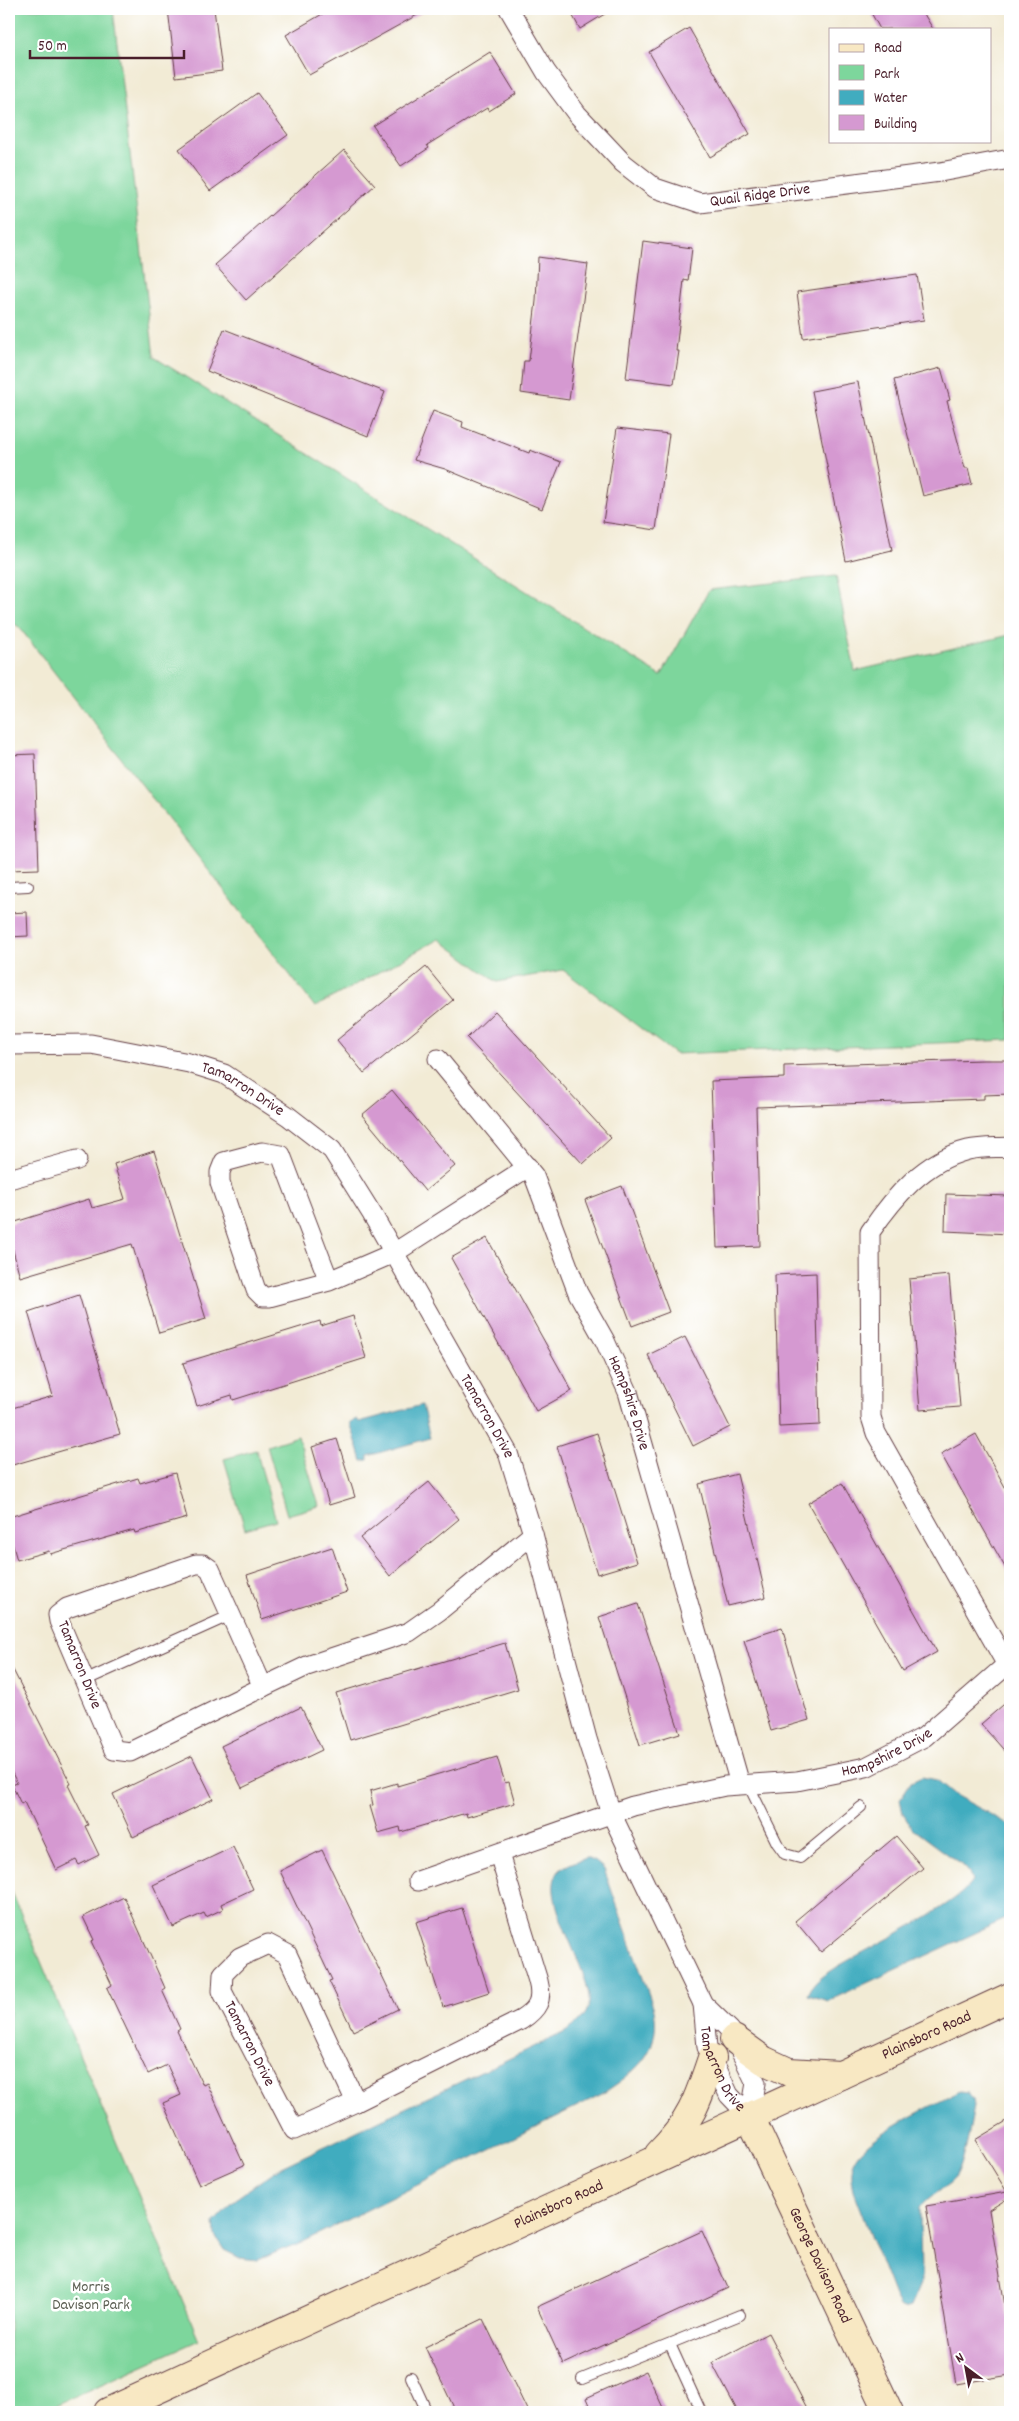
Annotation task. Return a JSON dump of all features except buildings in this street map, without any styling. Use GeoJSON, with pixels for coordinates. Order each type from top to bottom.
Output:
{"type":"FeatureCollection","features":[{"type":"Feature","properties":{"kind":"street","name":"Quail Ridge Drive"},"geometry":{"type":"LineString","coordinates":[[509,9],[546,72],[576,114],[623,164],[655,188],[700,203],[940,172],[1010,159]]}},
{"type":"Feature","properties":{"kind":"street","name":"Tamarron Drive"},"geometry":{"type":"LineString","coordinates":[[16,1045],[92,1044],[189,1063],[224,1074],[288,1116],[332,1150],[394,1253],[508,1453],[533,1534],[587,1739],[611,1813],[703,2004],[730,2030],[756,2083],[750,2117]]}},
{"type":"Feature","properties":{"kind":"street","name":"Hampshire Drive"},"geometry":{"type":"LineString","coordinates":[[438,1059],[534,1176],[578,1292],[605,1341],[628,1392],[744,1784]]}},
{"type":"Feature","properties":{"kind":"street","name":"Hampshire Drive"},"geometry":{"type":"LineString","coordinates":[[611,1813],[633,1806],[744,1784],[797,1781],[866,1767],[924,1737],[1008,1664],[876,1433],[871,1417],[870,1232],[886,1209],[910,1182],[932,1166],[968,1150],[1010,1146]]}},
{"type":"Feature","properties":{"kind":"street"},"geometry":{"type":"LineString","coordinates":[[329,1281],[282,1155],[262,1152],[224,1162],[220,1172],[220,1183],[256,1290],[263,1297],[269,1298],[329,1281],[394,1253],[528,1167]]}},
{"type":"Feature","properties":{"kind":"street"},"geometry":{"type":"LineString","coordinates":[[9,1179],[77,1160]]}},
{"type":"Feature","properties":{"kind":"street","name":"Tamarron Drive"},"geometry":{"type":"LineString","coordinates":[[263,1688],[210,1569],[203,1564],[196,1564],[67,1608],[58,1615],[59,1622],[114,1750],[124,1753],[263,1688],[307,1666],[409,1632],[439,1611],[533,1534]]}},
{"type":"Feature","properties":{"kind":"street"},"geometry":{"type":"LineString","coordinates":[[418,1881],[611,1813]]}},
{"type":"Feature","properties":{"kind":"street","name":"Tamarron Drive"},"geometry":{"type":"LineString","coordinates":[[356,2102],[287,1954],[268,1944],[240,1957],[223,1974],[222,1991],[294,2130],[356,2102],[521,2020],[533,2012],[540,2002],[538,1981],[499,1854]]}},
{"type":"Feature","properties":{"kind":"street","name":"Plainsboro Road"},"geometry":{"type":"LineString","coordinates":[[108,2412],[1010,1997]]}},
{"type":"Feature","properties":{"kind":"street","name":"Tamarron Drive"},"geometry":{"type":"LineString","coordinates":[[703,2004],[707,2047],[729,2095],[750,2117]]}},
{"type":"Feature","properties":{"kind":"street"},"geometry":{"type":"LineString","coordinates":[[734,2039],[763,2060],[789,2072],[841,2076]]}},
{"type":"Feature","properties":{"kind":"street"},"geometry":{"type":"LineString","coordinates":[[651,2161],[679,2134],[698,2100],[712,2058]]}},
{"type":"Feature","properties":{"kind":"street","name":"George Davison Road"},"geometry":{"type":"LineString","coordinates":[[750,2117],[889,2412]]}},
{"type":"Feature","properties":{"kind":"lane"},"geometry":{"type":"LineString","coordinates":[[9,887],[28,886]]}},
{"type":"Feature","properties":{"kind":"lane"},"geometry":{"type":"LineString","coordinates":[[84,1682],[231,1616]]}},
{"type":"Feature","properties":{"kind":"lane"},"geometry":{"type":"LineString","coordinates":[[744,1784],[785,1854],[800,1858],[861,1807]]}},
{"type":"Feature","properties":{"kind":"lane"},"geometry":{"type":"LineString","coordinates":[[582,2379],[740,2315]]}},
{"type":"Feature","properties":{"kind":"lane"},"geometry":{"type":"LineString","coordinates":[[670,2344],[700,2412]]}},
{"type":"Feature","properties":{"kind":"lane"},"geometry":{"type":"LineString","coordinates":[[412,2377],[427,2412]]}},
{"type":"Feature","properties":{"kind":"green space"},"geometry":{"type":"Polygon","coordinates":[[[9,9],[113,9],[154,357],[661,676],[709,590],[836,576],[855,671],[1010,635],[1010,1040],[675,1054],[563,970],[497,982],[439,939],[315,1007],[19,627],[9,620],[9,9]]]}},
{"type":"Feature","properties":{"kind":"green space"},"geometry":{"type":"Polygon","coordinates":[[[298,1436],[319,1506],[287,1515],[267,1446],[298,1436]]]}},
{"type":"Feature","properties":{"kind":"green space"},"geometry":{"type":"Polygon","coordinates":[[[256,1450],[276,1520],[245,1529],[224,1459],[256,1450]]]}},
{"type":"Feature","properties":{"kind":"green space","name":"Morris Davison Park"},"geometry":{"type":"Polygon","coordinates":[[[9,1885],[199,2340],[40,2412],[9,2412],[9,1885]]]}},
{"type":"Feature","properties":{"kind":"water"},"geometry":{"type":"Polygon","coordinates":[[[422,1405],[430,1438],[368,1456],[368,1460],[362,1461],[350,1422],[357,1419],[359,1422],[422,1405]]]}},
{"type":"Feature","properties":{"kind":"water"},"geometry":{"type":"Polygon","coordinates":[[[922,1777],[937,1780],[955,1795],[1010,1825],[1010,1917],[828,2001],[808,1995],[816,1982],[824,1976],[950,1902],[964,1891],[972,1881],[968,1871],[962,1865],[912,1828],[903,1814],[900,1799],[911,1782],[922,1777]]]}},
{"type":"Feature","properties":{"kind":"water"},"geometry":{"type":"Polygon","coordinates":[[[587,1858],[596,1862],[604,1869],[654,2009],[654,2038],[650,2049],[635,2069],[602,2094],[300,2243],[257,2260],[240,2258],[224,2250],[215,2236],[214,2222],[238,2197],[279,2168],[565,2032],[580,2020],[588,2008],[588,1989],[560,1915],[555,1898],[554,1883],[559,1871],[572,1863],[587,1858]]]}},
{"type":"Feature","properties":{"kind":"water"},"geometry":{"type":"Polygon","coordinates":[[[960,2091],[968,2092],[973,2099],[974,2107],[964,2156],[955,2178],[928,2199],[920,2208],[921,2283],[911,2306],[904,2308],[899,2306],[894,2297],[853,2191],[851,2168],[861,2151],[886,2131],[960,2091]]]}}]}
